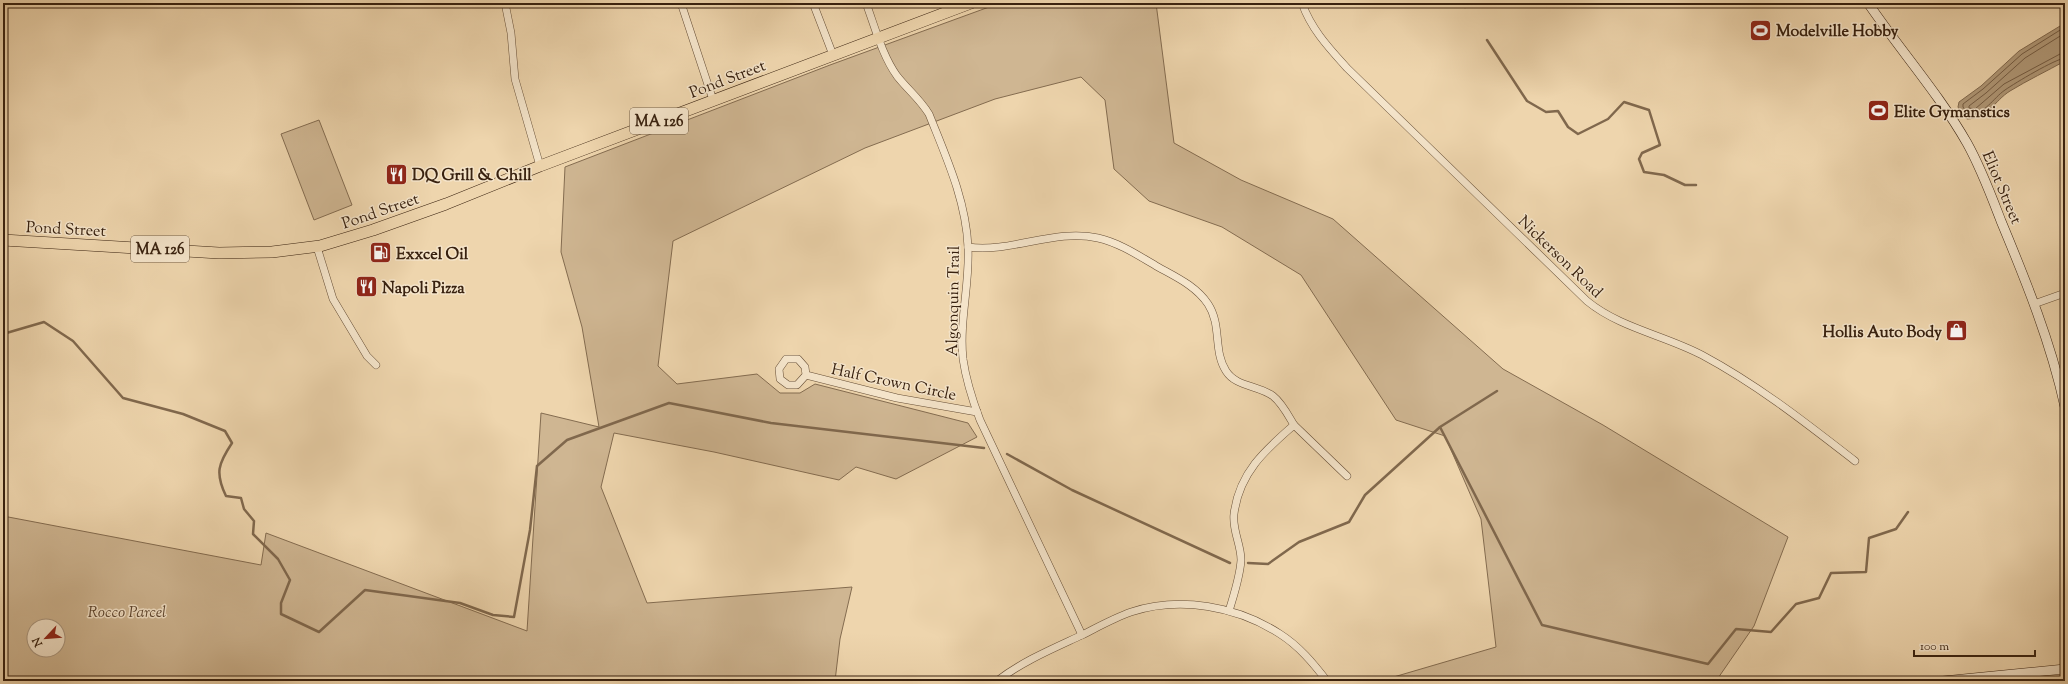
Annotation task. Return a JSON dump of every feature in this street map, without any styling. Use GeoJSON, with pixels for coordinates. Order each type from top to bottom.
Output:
{"type":"FeatureCollection","features":[{"type":"Feature","properties":{"kind":"main road","name":"Pond Street"},"geometry":{"type":"LineString","coordinates":[[3,240],[219,253],[272,252],[317,247],[401,221],[540,166],[971,3]]}},
{"type":"Feature","properties":{"kind":"main road","name":"Eliot Street"},"geometry":{"type":"LineString","coordinates":[[1868,3],[1947,111],[1967,143],[2008,238],[2034,304],[2058,377],[2065,407]]}},
{"type":"Feature","properties":{"kind":"main road"},"geometry":{"type":"LineString","coordinates":[[1943,681],[2011,678],[2065,669]]}},
{"type":"Feature","properties":{"kind":"street"},"geometry":{"type":"LineString","coordinates":[[505,3],[511,33],[515,79],[540,166]]}},
{"type":"Feature","properties":{"kind":"street"},"geometry":{"type":"LineString","coordinates":[[681,3],[713,100]]}},
{"type":"Feature","properties":{"kind":"street"},"geometry":{"type":"LineString","coordinates":[[813,3],[833,55]]}},
{"type":"Feature","properties":{"kind":"street","name":"Algonquin Trail"},"geometry":{"type":"LineString","coordinates":[[866,3],[878,38],[889,63],[897,76],[921,101],[929,114],[957,186],[964,214],[968,248],[963,358],[969,391],[977,412],[1082,635]]}},
{"type":"Feature","properties":{"kind":"street","name":"Nickerson Road"},"geometry":{"type":"LineString","coordinates":[[1302,3],[1313,27],[1327,46],[1347,68],[1587,301],[1610,317],[1701,354],[1738,376],[1783,405],[1855,462]]}},
{"type":"Feature","properties":{"kind":"street"},"geometry":{"type":"LineString","coordinates":[[968,248],[989,249],[1070,236],[1097,238],[1122,246],[1187,283],[1203,297],[1214,315],[1221,357],[1225,370],[1236,382],[1257,387],[1273,396],[1294,425],[1347,476]]}},
{"type":"Feature","properties":{"kind":"street"},"geometry":{"type":"LineString","coordinates":[[317,247],[333,299],[367,356],[376,365]]}},
{"type":"Feature","properties":{"kind":"street"},"geometry":{"type":"LineString","coordinates":[[2034,304],[2065,292]]}},
{"type":"Feature","properties":{"kind":"street","name":"Half Crown Circle"},"geometry":{"type":"LineString","coordinates":[[806,375],[897,398],[977,412]]}},
{"type":"Feature","properties":{"kind":"street"},"geometry":{"type":"LineString","coordinates":[[1229,611],[1241,560],[1234,524],[1237,498],[1242,485],[1257,459],[1294,425]]}},
{"type":"Feature","properties":{"kind":"street"},"geometry":{"type":"LineString","coordinates":[[997,681],[1038,654],[1133,612],[1170,604],[1192,604],[1229,611],[1268,626],[1306,655],[1327,681]]}},
{"type":"Feature","properties":{"kind":"green space","name":"Rocco Parcel"},"geometry":{"type":"Polygon","coordinates":[[[1000,3],[1156,3],[1174,143],[1241,180],[1333,219],[1503,369],[1603,425],[1788,537],[1754,626],[1716,681],[1380,681],[1496,647],[1481,519],[1445,436],[1396,420],[1301,275],[1222,227],[1149,201],[1114,169],[1105,100],[1081,77],[995,99],[865,148],[673,241],[658,366],[677,384],[757,374],[780,393],[800,393],[815,384],[968,423],[977,437],[896,479],[856,467],[839,480],[714,452],[614,433],[601,487],[647,603],[852,587],[840,639],[835,681],[3,681],[3,516],[261,565],[266,533],[527,631],[541,413],[599,427],[582,327],[561,252],[565,167],[830,65],[1000,3]]]}},
{"type":"Feature","properties":{"kind":"green space"},"geometry":{"type":"Polygon","coordinates":[[[319,120],[352,205],[314,220],[281,134],[319,120]]]}},
{"type":"Feature","properties":{"kind":"water"},"geometry":{"type":"Polygon","coordinates":[[[2065,23],[2065,61],[2010,91],[1981,116],[1967,119],[1962,115],[1958,107],[1959,102],[1981,86],[2019,51],[2065,23]]]}},
{"type":"Feature","properties":{"kind":"waterway"},"geometry":{"type":"LineString","coordinates":[[1464,3],[1465,7]]}},
{"type":"Feature","properties":{"kind":"waterway"},"geometry":{"type":"LineString","coordinates":[[1487,40],[1527,101],[1546,112],[1558,111],[1568,127],[1578,134],[1608,119],[1624,102],[1649,110],[1660,145],[1642,153],[1639,159],[1644,172],[1664,175],[1685,185],[1696,185]]}},
{"type":"Feature","properties":{"kind":"waterway"},"geometry":{"type":"LineString","coordinates":[[3,334],[44,322],[73,341],[123,398],[183,414],[225,431],[232,443],[221,463],[219,475],[220,481],[226,496],[241,498],[244,509],[254,521],[253,534],[278,559],[290,580],[281,603],[281,614],[319,632],[365,590],[460,603],[493,615],[514,617],[530,530],[537,466],[567,440],[669,403],[771,423],[984,448]]}},
{"type":"Feature","properties":{"kind":"waterway"},"geometry":{"type":"LineString","coordinates":[[1248,563],[1268,564],[1299,542],[1349,522],[1365,495],[1440,427],[1497,391]]}},
{"type":"Feature","properties":{"kind":"waterway"},"geometry":{"type":"LineString","coordinates":[[1440,427],[1542,625],[1708,664],[1736,629],[1771,632],[1796,604],[1819,598],[1831,573],[1866,572],[1869,538],[1896,529],[1908,512]]}},
{"type":"Feature","properties":{"kind":"waterway"},"geometry":{"type":"LineString","coordinates":[[1007,454],[1072,490],[1230,563]]}},
{"type":"Feature","properties":{"kind":"place","name":"Modelville Hobby"},"geometry":{"type":"Point","coordinates":[1760,30]}},
{"type":"Feature","properties":{"kind":"place","name":"Elite Gymanstics"},"geometry":{"type":"Point","coordinates":[1878,111]}},
{"type":"Feature","properties":{"kind":"place","name":"DQ Grill & Chill"},"geometry":{"type":"Point","coordinates":[396,174]}},
{"type":"Feature","properties":{"kind":"place","name":"Exxcel Oil"},"geometry":{"type":"Point","coordinates":[380,253]}},
{"type":"Feature","properties":{"kind":"place","name":"Napoli Pizza"},"geometry":{"type":"Point","coordinates":[366,287]}},
{"type":"Feature","properties":{"kind":"place","name":"Hollis Auto Body"},"geometry":{"type":"Point","coordinates":[1957,331]}}]}
